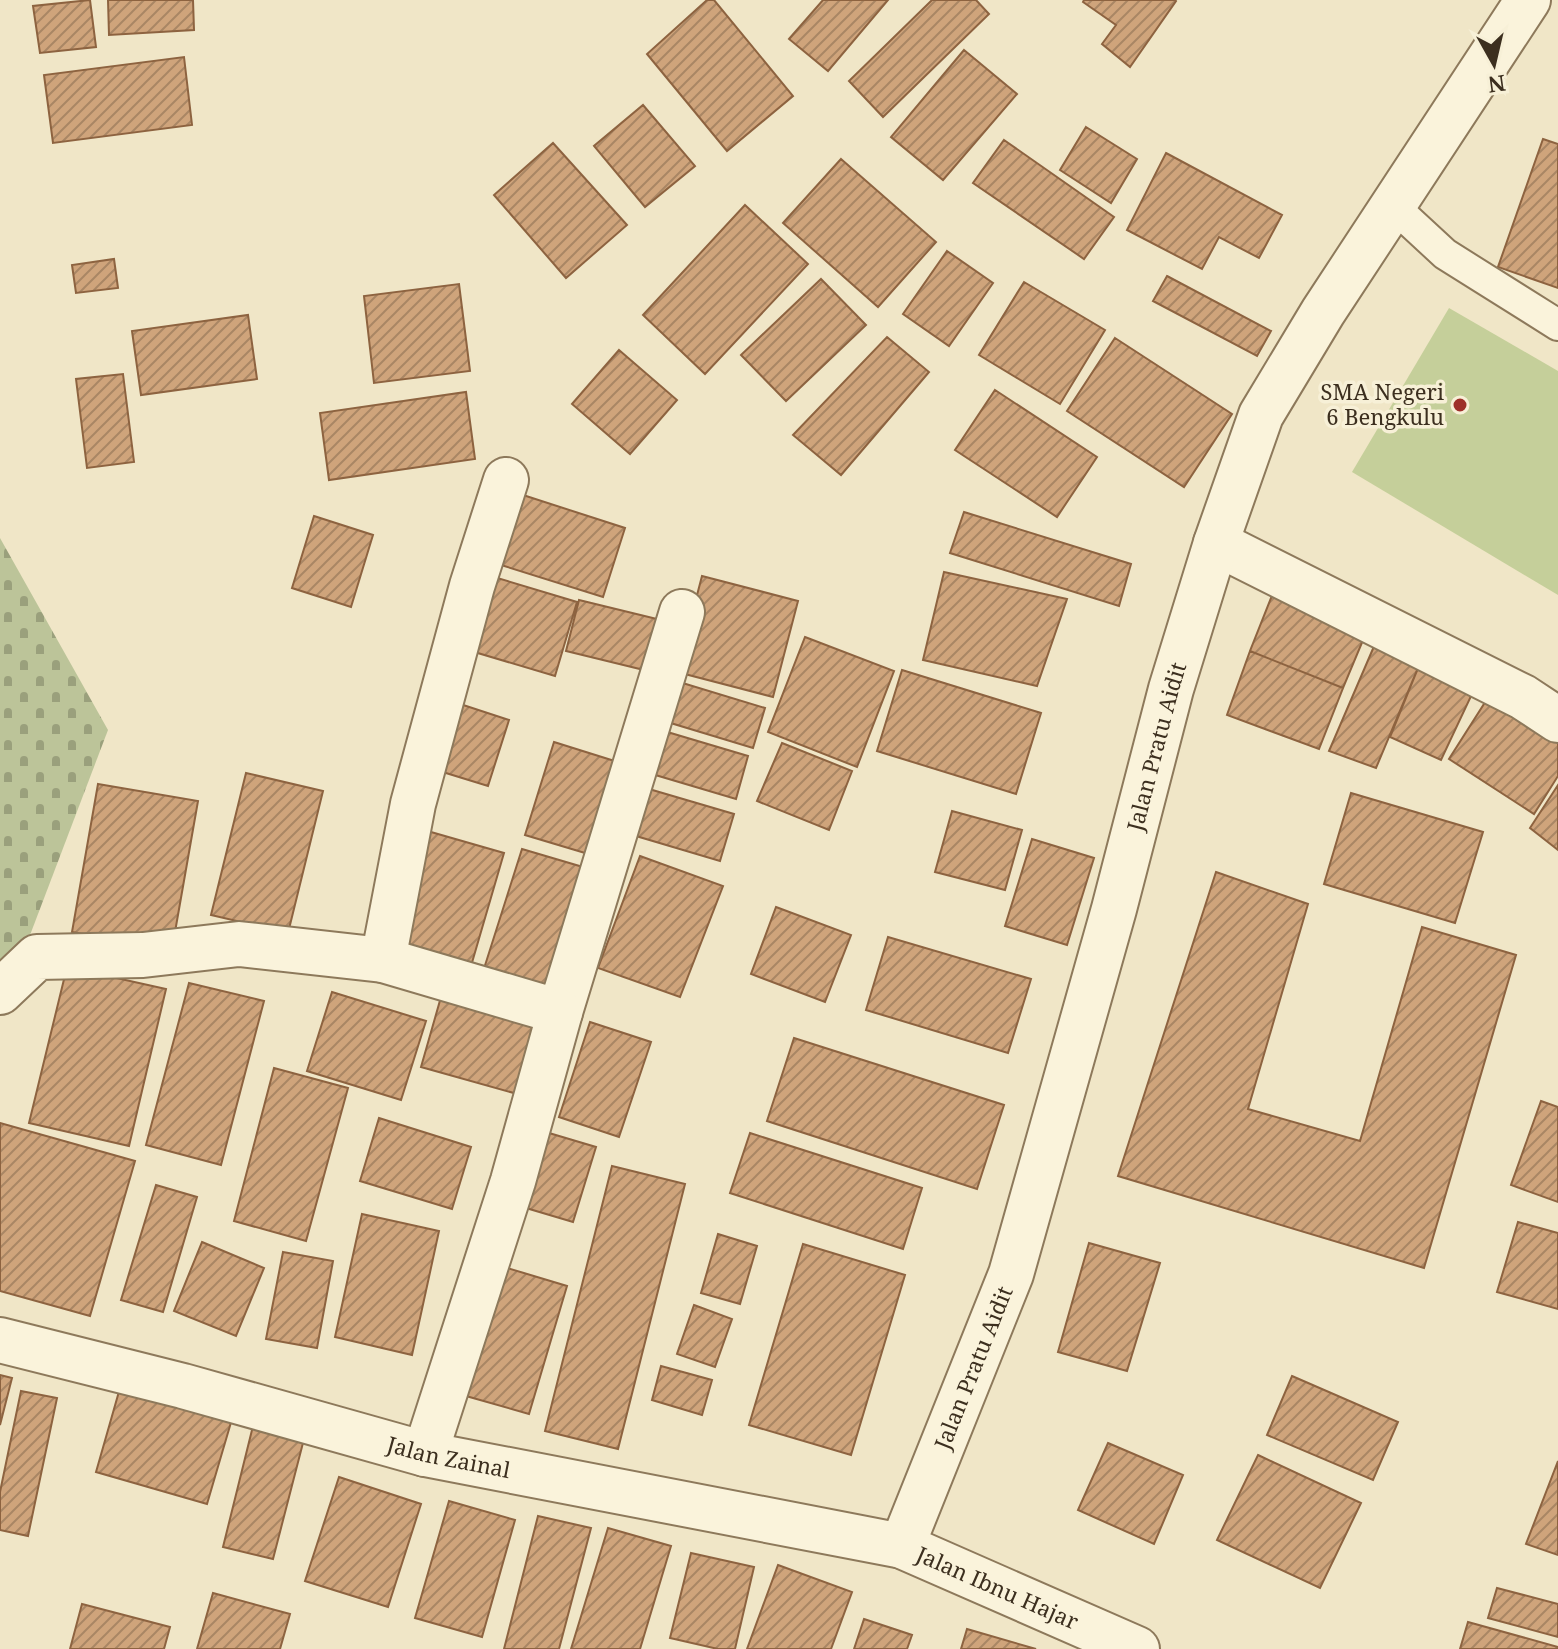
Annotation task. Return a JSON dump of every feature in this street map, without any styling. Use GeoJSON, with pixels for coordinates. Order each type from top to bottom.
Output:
{"type":"FeatureCollection","features":[{"type":"Feature","properties":{"kind":"street","name":"Jalan Pratu Aidit"},"geometry":{"type":"LineString","coordinates":[[902,1546],[1011,1274],[1114,909],[1171,689],[1216,543],[1261,415],[1323,312],[1528,0]]}},
{"type":"Feature","properties":{"kind":"street"},"geometry":{"type":"LineString","coordinates":[[383,960],[413,804],[472,586],[506,480]]}},
{"type":"Feature","properties":{"kind":"street"},"geometry":{"type":"LineString","coordinates":[[1216,543],[1523,697],[1558,720]]}},
{"type":"Feature","properties":{"kind":"street"},"geometry":{"type":"LineString","coordinates":[[425,1454],[513,1181],[560,1012],[682,612]]}},
{"type":"Feature","properties":{"kind":"street"},"geometry":{"type":"LineString","coordinates":[[0,992],[37,957],[143,955],[239,944],[383,960],[560,1012]]}},
{"type":"Feature","properties":{"kind":"street","name":"Jalan Zainal"},"geometry":{"type":"LineString","coordinates":[[0,1340],[183,1386],[425,1454],[902,1546]]}},
{"type":"Feature","properties":{"kind":"street","name":"Jalan Ibnu Hajar"},"geometry":{"type":"LineString","coordinates":[[902,1546],[1137,1649]]}},
{"type":"Feature","properties":{"kind":"lane"},"geometry":{"type":"LineString","coordinates":[[1392,205],[1445,254],[1558,325]]}},
{"type":"Feature","properties":{"kind":"green space"},"geometry":{"type":"Polygon","coordinates":[[[1449,308],[1558,371],[1558,595],[1352,472],[1449,308]]]}},
{"type":"Feature","properties":{"kind":"green space"},"geometry":{"type":"Polygon","coordinates":[[[0,538],[108,730],[0,1014],[0,538]]]}},
{"type":"Feature","properties":{"kind":"building"},"geometry":{"type":"Polygon","coordinates":[[[90,0],[96,47],[40,53],[33,6],[90,0]]]}},
{"type":"Feature","properties":{"kind":"building"},"geometry":{"type":"Polygon","coordinates":[[[108,0],[193,0],[194,30],[109,35],[108,0]]]}},
{"type":"Feature","properties":{"kind":"building"},"geometry":{"type":"Polygon","coordinates":[[[707,0],[714,0],[793,96],[727,151],[647,54],[707,0]]]}},
{"type":"Feature","properties":{"kind":"building"},"geometry":{"type":"Polygon","coordinates":[[[823,0],[888,0],[828,71],[789,39],[823,0]]]}},
{"type":"Feature","properties":{"kind":"building"},"geometry":{"type":"Polygon","coordinates":[[[932,0],[976,0],[989,14],[883,117],[849,81],[932,0]]]}},
{"type":"Feature","properties":{"kind":"building"},"geometry":{"type":"Polygon","coordinates":[[[1084,0],[1176,1],[1130,67],[1102,44],[1116,25],[1084,0]]]}},
{"type":"Feature","properties":{"kind":"building"},"geometry":{"type":"Polygon","coordinates":[[[964,50],[1017,94],[943,180],[891,137],[964,50]]]}},
{"type":"Feature","properties":{"kind":"building"},"geometry":{"type":"Polygon","coordinates":[[[184,57],[192,125],[53,143],[44,75],[184,57]]]}},
{"type":"Feature","properties":{"kind":"building"},"geometry":{"type":"Polygon","coordinates":[[[643,105],[695,166],[645,207],[594,146],[643,105]]]}},
{"type":"Feature","properties":{"kind":"building"},"geometry":{"type":"Polygon","coordinates":[[[1086,127],[1137,159],[1111,203],[1060,170],[1086,127]]]}},
{"type":"Feature","properties":{"kind":"building"},"geometry":{"type":"Polygon","coordinates":[[[1543,139],[1558,144],[1558,288],[1498,267],[1543,139]]]}},
{"type":"Feature","properties":{"kind":"building"},"geometry":{"type":"Polygon","coordinates":[[[1004,140],[1114,217],[1084,259],[973,183],[1004,140]]]}},
{"type":"Feature","properties":{"kind":"building"},"geometry":{"type":"Polygon","coordinates":[[[553,143],[627,225],[566,278],[494,195],[553,143]]]}},
{"type":"Feature","properties":{"kind":"building"},"geometry":{"type":"Polygon","coordinates":[[[1166,153],[1282,215],[1259,258],[1219,237],[1202,269],[1127,230],[1166,153]]]}},
{"type":"Feature","properties":{"kind":"building"},"geometry":{"type":"Polygon","coordinates":[[[841,159],[936,242],[878,307],[783,223],[841,159]]]}},
{"type":"Feature","properties":{"kind":"building"},"geometry":{"type":"Polygon","coordinates":[[[745,205],[808,264],[705,374],[643,315],[745,205]]]}},
{"type":"Feature","properties":{"kind":"building"},"geometry":{"type":"Polygon","coordinates":[[[947,251],[993,283],[949,346],[903,314],[947,251]]]}},
{"type":"Feature","properties":{"kind":"building"},"geometry":{"type":"Polygon","coordinates":[[[114,259],[118,288],[76,293],[72,265],[114,259]]]}},
{"type":"Feature","properties":{"kind":"building"},"geometry":{"type":"Polygon","coordinates":[[[1167,276],[1271,331],[1257,356],[1153,301],[1167,276]]]}},
{"type":"Feature","properties":{"kind":"building"},"geometry":{"type":"Polygon","coordinates":[[[821,279],[866,325],[786,401],[741,355],[821,279]]]}},
{"type":"Feature","properties":{"kind":"building"},"geometry":{"type":"Polygon","coordinates":[[[1024,282],[1105,330],[1060,404],[979,355],[1024,282]]]}},
{"type":"Feature","properties":{"kind":"building"},"geometry":{"type":"Polygon","coordinates":[[[459,284],[470,371],[374,383],[364,296],[459,284]]]}},
{"type":"Feature","properties":{"kind":"building"},"geometry":{"type":"Polygon","coordinates":[[[248,315],[257,379],[141,395],[132,331],[248,315]]]}},
{"type":"Feature","properties":{"kind":"building"},"geometry":{"type":"Polygon","coordinates":[[[887,337],[929,372],[841,475],[793,435],[887,337]]]}},
{"type":"Feature","properties":{"kind":"building"},"geometry":{"type":"Polygon","coordinates":[[[1115,338],[1232,414],[1184,487],[1067,411],[1115,338]]]}},
{"type":"Feature","properties":{"kind":"building"},"geometry":{"type":"Polygon","coordinates":[[[619,350],[677,400],[630,454],[572,404],[619,350]]]}},
{"type":"Feature","properties":{"kind":"building"},"geometry":{"type":"Polygon","coordinates":[[[123,374],[134,462],[87,468],[76,379],[123,374]]]}},
{"type":"Feature","properties":{"kind":"building"},"geometry":{"type":"Polygon","coordinates":[[[995,390],[1097,457],[1057,517],[955,450],[995,390]]]}},
{"type":"Feature","properties":{"kind":"building"},"geometry":{"type":"Polygon","coordinates":[[[466,392],[475,459],[329,480],[320,413],[466,392]]]}},
{"type":"Feature","properties":{"kind":"building"},"geometry":{"type":"Polygon","coordinates":[[[523,495],[625,528],[603,597],[501,565],[523,495]]]}},
{"type":"Feature","properties":{"kind":"building"},"geometry":{"type":"Polygon","coordinates":[[[964,512],[1131,564],[1119,606],[950,553],[964,512]]]}},
{"type":"Feature","properties":{"kind":"building"},"geometry":{"type":"Polygon","coordinates":[[[314,516],[373,535],[351,607],[292,588],[314,516]]]}},
{"type":"Feature","properties":{"kind":"building"},"geometry":{"type":"Polygon","coordinates":[[[944,572],[1067,599],[1037,686],[923,660],[944,572]]]}},
{"type":"Feature","properties":{"kind":"building"},"geometry":{"type":"Polygon","coordinates":[[[484,574],[577,602],[555,676],[461,648],[484,574]]]}},
{"type":"Feature","properties":{"kind":"building"},"geometry":{"type":"Polygon","coordinates":[[[702,576],[798,601],[773,697],[677,672],[702,576]]]}},
{"type":"Feature","properties":{"kind":"building"},"geometry":{"type":"Polygon","coordinates":[[[1273,593],[1366,633],[1343,688],[1250,651],[1273,593]]]}},
{"type":"Feature","properties":{"kind":"building"},"geometry":{"type":"Polygon","coordinates":[[[579,600],[661,620],[648,671],[566,651],[579,600]]]}},
{"type":"Feature","properties":{"kind":"building"},"geometry":{"type":"Polygon","coordinates":[[[805,637],[894,671],[857,767],[768,732],[805,637]]]}},
{"type":"Feature","properties":{"kind":"building"},"geometry":{"type":"Polygon","coordinates":[[[1375,644],[1418,668],[1376,768],[1329,751],[1375,644]]]}},
{"type":"Feature","properties":{"kind":"building"},"geometry":{"type":"Polygon","coordinates":[[[1250,651],[1343,688],[1319,749],[1227,715],[1250,651]]]}},
{"type":"Feature","properties":{"kind":"building"},"geometry":{"type":"Polygon","coordinates":[[[1418,668],[1472,694],[1441,760],[1390,737],[1418,668]]]}},
{"type":"Feature","properties":{"kind":"building"},"geometry":{"type":"Polygon","coordinates":[[[902,670],[1041,713],[1016,794],[877,751],[902,670]]]}},
{"type":"Feature","properties":{"kind":"building"},"geometry":{"type":"Polygon","coordinates":[[[676,681],[765,708],[753,748],[664,721],[676,681]]]}},
{"type":"Feature","properties":{"kind":"building"},"geometry":{"type":"Polygon","coordinates":[[[1491,693],[1558,736],[1558,776],[1534,814],[1449,759],[1491,693]]]}},
{"type":"Feature","properties":{"kind":"building"},"geometry":{"type":"Polygon","coordinates":[[[454,702],[509,720],[488,786],[433,769],[454,702]]]}},
{"type":"Feature","properties":{"kind":"building"},"geometry":{"type":"Polygon","coordinates":[[[664,731],[748,756],[736,799],[652,774],[664,731]]]}},
{"type":"Feature","properties":{"kind":"building"},"geometry":{"type":"Polygon","coordinates":[[[554,742],[624,764],[595,856],[525,835],[554,742]]]}},
{"type":"Feature","properties":{"kind":"building"},"geometry":{"type":"Polygon","coordinates":[[[782,743],[852,771],[829,830],[757,801],[782,743]]]}},
{"type":"Feature","properties":{"kind":"building"},"geometry":{"type":"Polygon","coordinates":[[[246,773],[323,791],[288,933],[211,915],[246,773]]]}},
{"type":"Feature","properties":{"kind":"building"},"geometry":{"type":"Polygon","coordinates":[[[98,784],[198,801],[172,949],[72,932],[98,784]]]}},
{"type":"Feature","properties":{"kind":"building"},"geometry":{"type":"Polygon","coordinates":[[[1558,785],[1558,850],[1530,828],[1558,785]]]}},
{"type":"Feature","properties":{"kind":"building"},"geometry":{"type":"Polygon","coordinates":[[[649,789],[734,814],[720,861],[636,836],[649,789]]]}},
{"type":"Feature","properties":{"kind":"building"},"geometry":{"type":"Polygon","coordinates":[[[1351,793],[1483,832],[1455,923],[1324,884],[1351,793]]]}},
{"type":"Feature","properties":{"kind":"building"},"geometry":{"type":"Polygon","coordinates":[[[952,811],[1022,830],[1005,890],[935,872],[952,811]]]}},
{"type":"Feature","properties":{"kind":"building"},"geometry":{"type":"Polygon","coordinates":[[[424,830],[504,853],[471,966],[391,944],[424,830]]]}},
{"type":"Feature","properties":{"kind":"building"},"geometry":{"type":"Polygon","coordinates":[[[1032,839],[1094,858],[1067,945],[1005,926],[1032,839]]]}},
{"type":"Feature","properties":{"kind":"building"},"geometry":{"type":"Polygon","coordinates":[[[522,849],[593,870],[552,999],[481,978],[522,849]]]}},
{"type":"Feature","properties":{"kind":"building"},"geometry":{"type":"Polygon","coordinates":[[[640,856],[723,886],[680,997],[598,968],[640,856]]]}},
{"type":"Feature","properties":{"kind":"building"},"geometry":{"type":"Polygon","coordinates":[[[1216,872],[1308,904],[1248,1109],[1360,1141],[1422,927],[1516,955],[1424,1268],[1118,1176],[1216,872]]]}},
{"type":"Feature","properties":{"kind":"building"},"geometry":{"type":"Polygon","coordinates":[[[776,907],[851,935],[825,1002],[751,974],[776,907]]]}},
{"type":"Feature","properties":{"kind":"building"},"geometry":{"type":"Polygon","coordinates":[[[888,937],[1031,979],[1008,1053],[866,1010],[888,937]]]}},
{"type":"Feature","properties":{"kind":"building"},"geometry":{"type":"Polygon","coordinates":[[[67,967],[166,989],[129,1146],[29,1123],[67,967]]]}},
{"type":"Feature","properties":{"kind":"building"},"geometry":{"type":"Polygon","coordinates":[[[189,983],[264,1001],[221,1165],[146,1145],[189,983]]]}},
{"type":"Feature","properties":{"kind":"building"},"geometry":{"type":"Polygon","coordinates":[[[332,992],[426,1021],[401,1100],[307,1071],[332,992]]]}},
{"type":"Feature","properties":{"kind":"building"},"geometry":{"type":"Polygon","coordinates":[[[441,997],[549,1028],[528,1097],[421,1067],[441,997]]]}},
{"type":"Feature","properties":{"kind":"building"},"geometry":{"type":"Polygon","coordinates":[[[590,1022],[651,1042],[619,1137],[559,1117],[590,1022]]]}},
{"type":"Feature","properties":{"kind":"building"},"geometry":{"type":"Polygon","coordinates":[[[794,1038],[1004,1105],[977,1189],[767,1121],[794,1038]]]}},
{"type":"Feature","properties":{"kind":"building"},"geometry":{"type":"Polygon","coordinates":[[[274,1068],[348,1088],[306,1241],[234,1221],[274,1068]]]}},
{"type":"Feature","properties":{"kind":"building"},"geometry":{"type":"Polygon","coordinates":[[[1541,1101],[1558,1107],[1558,1202],[1511,1185],[1541,1101]]]}},
{"type":"Feature","properties":{"kind":"building"},"geometry":{"type":"Polygon","coordinates":[[[379,1118],[471,1147],[452,1209],[360,1181],[379,1118]]]}},
{"type":"Feature","properties":{"kind":"building"},"geometry":{"type":"Polygon","coordinates":[[[0,1123],[135,1161],[90,1316],[0,1291],[0,1123]]]}},
{"type":"Feature","properties":{"kind":"building"},"geometry":{"type":"Polygon","coordinates":[[[549,1133],[596,1147],[573,1222],[526,1208],[549,1133]]]}},
{"type":"Feature","properties":{"kind":"building"},"geometry":{"type":"Polygon","coordinates":[[[750,1133],[922,1188],[903,1249],[730,1193],[750,1133]]]}},
{"type":"Feature","properties":{"kind":"building"},"geometry":{"type":"Polygon","coordinates":[[[612,1166],[685,1184],[618,1449],[545,1431],[612,1166]]]}},
{"type":"Feature","properties":{"kind":"building"},"geometry":{"type":"Polygon","coordinates":[[[156,1185],[197,1197],[163,1312],[121,1300],[156,1185]]]}},
{"type":"Feature","properties":{"kind":"building"},"geometry":{"type":"Polygon","coordinates":[[[362,1214],[439,1231],[412,1355],[335,1337],[362,1214]]]}},
{"type":"Feature","properties":{"kind":"building"},"geometry":{"type":"Polygon","coordinates":[[[1518,1222],[1558,1233],[1558,1309],[1497,1292],[1518,1222]]]}},
{"type":"Feature","properties":{"kind":"building"},"geometry":{"type":"Polygon","coordinates":[[[718,1234],[757,1246],[740,1304],[701,1293],[718,1234]]]}},
{"type":"Feature","properties":{"kind":"building"},"geometry":{"type":"Polygon","coordinates":[[[202,1242],[264,1268],[236,1336],[174,1311],[202,1242]]]}},
{"type":"Feature","properties":{"kind":"building"},"geometry":{"type":"Polygon","coordinates":[[[1089,1243],[1160,1263],[1127,1371],[1058,1352],[1089,1243]]]}},
{"type":"Feature","properties":{"kind":"building"},"geometry":{"type":"Polygon","coordinates":[[[803,1244],[905,1275],[851,1455],[749,1425],[803,1244]]]}},
{"type":"Feature","properties":{"kind":"building"},"geometry":{"type":"Polygon","coordinates":[[[283,1252],[333,1261],[317,1348],[266,1339],[283,1252]]]}},
{"type":"Feature","properties":{"kind":"building"},"geometry":{"type":"Polygon","coordinates":[[[504,1267],[567,1286],[529,1414],[466,1396],[504,1267]]]}},
{"type":"Feature","properties":{"kind":"building"},"geometry":{"type":"Polygon","coordinates":[[[694,1305],[732,1319],[715,1367],[677,1354],[694,1305]]]}},
{"type":"Feature","properties":{"kind":"building"},"geometry":{"type":"Polygon","coordinates":[[[661,1366],[712,1380],[702,1415],[652,1400],[661,1366]]]}},
{"type":"Feature","properties":{"kind":"building"},"geometry":{"type":"Polygon","coordinates":[[[0,1375],[12,1378],[0,1425],[0,1375]]]}},
{"type":"Feature","properties":{"kind":"building"},"geometry":{"type":"Polygon","coordinates":[[[1292,1376],[1398,1422],[1373,1480],[1267,1435],[1292,1376]]]}},
{"type":"Feature","properties":{"kind":"building"},"geometry":{"type":"Polygon","coordinates":[[[120,1388],[232,1419],[207,1504],[96,1472],[120,1388]]]}},
{"type":"Feature","properties":{"kind":"building"},"geometry":{"type":"Polygon","coordinates":[[[21,1391],[57,1398],[28,1536],[0,1530],[0,1492],[21,1391]]]}},
{"type":"Feature","properties":{"kind":"building"},"geometry":{"type":"Polygon","coordinates":[[[253,1426],[304,1439],[273,1559],[223,1547],[253,1426]]]}},
{"type":"Feature","properties":{"kind":"building"},"geometry":{"type":"Polygon","coordinates":[[[1108,1443],[1183,1475],[1154,1544],[1078,1510],[1108,1443]]]}},
{"type":"Feature","properties":{"kind":"building"},"geometry":{"type":"Polygon","coordinates":[[[1258,1455],[1361,1503],[1320,1588],[1217,1540],[1258,1455]]]}},
{"type":"Feature","properties":{"kind":"building"},"geometry":{"type":"Polygon","coordinates":[[[1558,1461],[1558,1555],[1526,1544],[1558,1461]]]}},
{"type":"Feature","properties":{"kind":"building"},"geometry":{"type":"Polygon","coordinates":[[[339,1477],[421,1504],[388,1607],[305,1581],[339,1477]]]}},
{"type":"Feature","properties":{"kind":"building"},"geometry":{"type":"Polygon","coordinates":[[[449,1501],[515,1520],[482,1637],[415,1618],[449,1501]]]}},
{"type":"Feature","properties":{"kind":"building"},"geometry":{"type":"Polygon","coordinates":[[[538,1516],[591,1528],[559,1649],[504,1649],[538,1516]]]}},
{"type":"Feature","properties":{"kind":"building"},"geometry":{"type":"Polygon","coordinates":[[[608,1528],[671,1546],[640,1649],[571,1649],[608,1528]]]}},
{"type":"Feature","properties":{"kind":"building"},"geometry":{"type":"Polygon","coordinates":[[[691,1553],[754,1567],[735,1649],[718,1649],[670,1638],[691,1553]]]}},
{"type":"Feature","properties":{"kind":"building"},"geometry":{"type":"Polygon","coordinates":[[[778,1565],[852,1592],[831,1649],[747,1649],[778,1565]]]}},
{"type":"Feature","properties":{"kind":"building"},"geometry":{"type":"Polygon","coordinates":[[[1497,1588],[1558,1604],[1558,1637],[1488,1618],[1497,1588]]]}},
{"type":"Feature","properties":{"kind":"building"},"geometry":{"type":"Polygon","coordinates":[[[213,1593],[290,1614],[280,1649],[197,1649],[213,1593]]]}},
{"type":"Feature","properties":{"kind":"building"},"geometry":{"type":"Polygon","coordinates":[[[82,1604],[170,1627],[164,1649],[70,1649],[82,1604]]]}},
{"type":"Feature","properties":{"kind":"building"},"geometry":{"type":"Polygon","coordinates":[[[864,1619],[912,1635],[907,1649],[854,1649],[864,1619]]]}},
{"type":"Feature","properties":{"kind":"building"},"geometry":{"type":"Polygon","coordinates":[[[1468,1622],[1558,1647],[1558,1649],[1460,1649],[1468,1622]]]}},
{"type":"Feature","properties":{"kind":"building"},"geometry":{"type":"Polygon","coordinates":[[[967,1629],[1036,1649],[961,1649],[967,1629]]]}},
{"type":"Feature","properties":{"kind":"place","name":"SMA Negeri 6 Bengkulu"},"geometry":{"type":"Point","coordinates":[1460,405]}}]}
